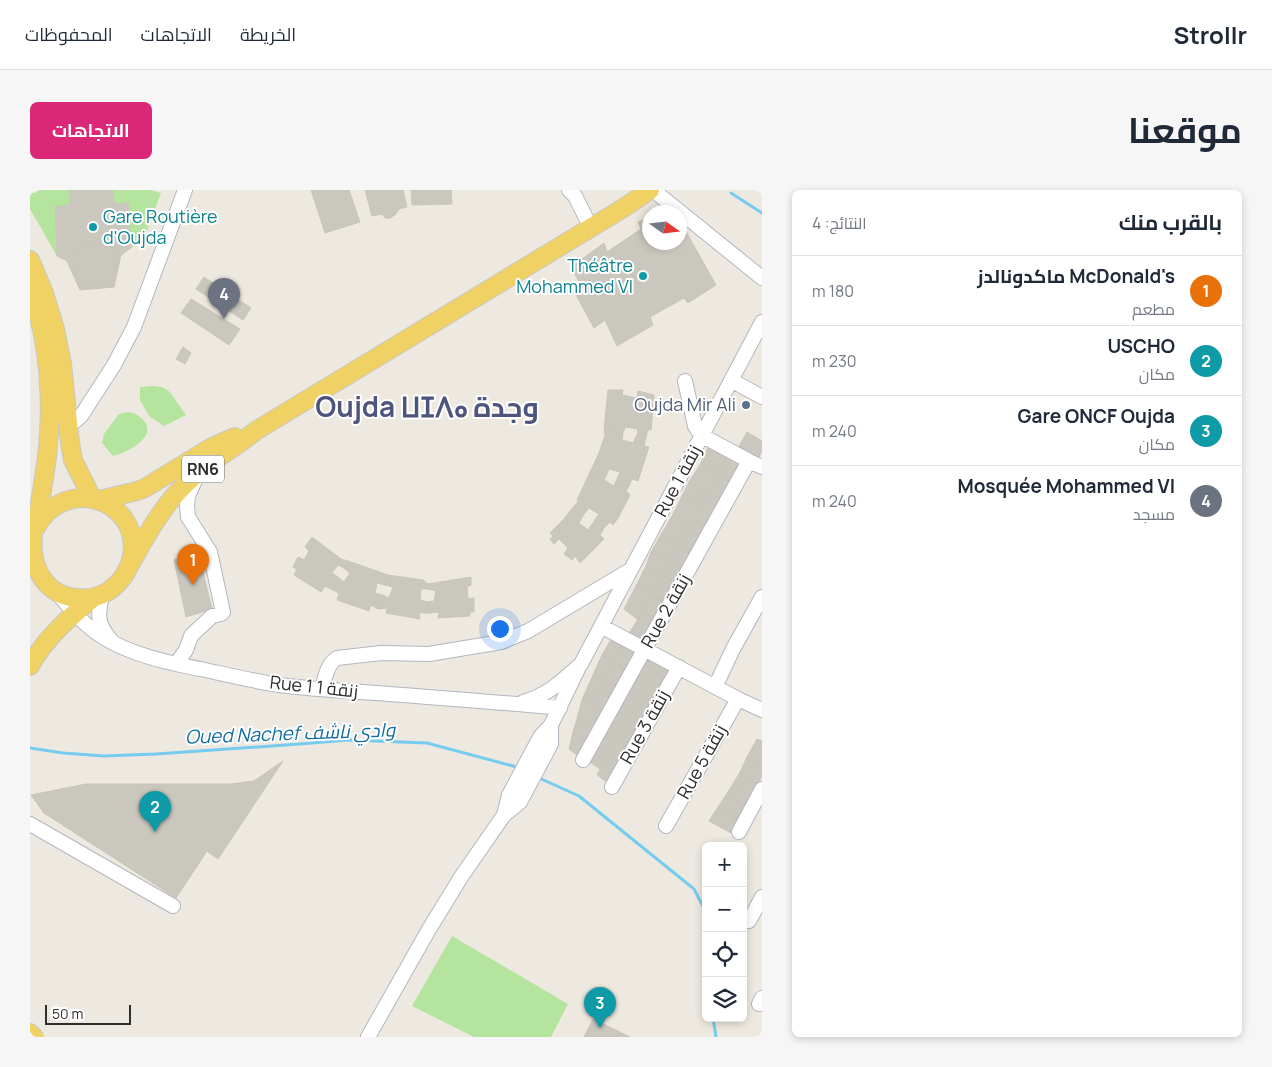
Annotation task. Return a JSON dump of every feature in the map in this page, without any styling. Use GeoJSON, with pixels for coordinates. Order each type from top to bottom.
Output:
{"type":"FeatureCollection","features":[{"type":"Feature","properties":{"kind":"main road","name":"RN6"},"geometry":{"type":"LineString","coordinates":[[30,666],[43,646],[74,614],[120,581],[155,519],[175,494],[199,472],[257,430],[651,190]]}},
{"type":"Feature","properties":{"kind":"main road"},"geometry":{"type":"LineString","coordinates":[[30,260],[44,293],[55,329],[62,364],[68,427],[74,460],[95,499]]}},
{"type":"Feature","properties":{"kind":"main road"},"geometry":{"type":"LineString","coordinates":[[30,291],[36,304],[41,324],[48,366],[50,403],[47,455],[33,535],[32,551],[35,567],[44,581],[63,595],[78,599],[98,596]]}},
{"type":"Feature","properties":{"kind":"main road","name":"RN6"},"geometry":{"type":"LineString","coordinates":[[33,535],[46,513],[59,503],[75,498],[95,499],[146,488],[212,447],[257,430]]}},
{"type":"Feature","properties":{"kind":"main road","name":"RN6"},"geometry":{"type":"LineString","coordinates":[[95,499],[113,508],[128,528],[132,544],[128,568]]}},
{"type":"Feature","properties":{"kind":"main road"},"geometry":{"type":"LineString","coordinates":[[30,1033],[34,1037]]}},
{"type":"Feature","properties":{"kind":"street"},"geometry":{"type":"LineString","coordinates":[[68,427],[81,416],[114,365],[134,327],[185,190]]}},
{"type":"Feature","properties":{"kind":"street"},"geometry":{"type":"LineString","coordinates":[[569,190],[575,196],[591,228]]}},
{"type":"Feature","properties":{"kind":"street"},"geometry":{"type":"LineString","coordinates":[[651,190],[762,278]]}},
{"type":"Feature","properties":{"kind":"street","name":"Rue زنقة 1"},"geometry":{"type":"LineString","coordinates":[[594,640],[760,328]]}},
{"type":"Feature","properties":{"kind":"street"},"geometry":{"type":"LineString","coordinates":[[731,380],[762,397]]}},
{"type":"Feature","properties":{"kind":"street"},"geometry":{"type":"LineString","coordinates":[[685,381],[695,426],[701,436],[762,467]]}},
{"type":"Feature","properties":{"kind":"street","name":"Rue 2 زنقة"},"geometry":{"type":"LineString","coordinates":[[583,760],[749,461]]}},
{"type":"Feature","properties":{"kind":"street"},"geometry":{"type":"LineString","coordinates":[[176,664],[186,650],[191,636],[212,616],[223,612],[210,552],[188,517],[188,496],[199,472]]}},
{"type":"Feature","properties":{"kind":"street"},"geometry":{"type":"LineString","coordinates":[[322,689],[329,666],[337,658],[381,653],[429,654],[501,642],[528,631],[630,570]]}},
{"type":"Feature","properties":{"kind":"street","name":"Rue 1 زنقة 1"},"geometry":{"type":"LineString","coordinates":[[56,591],[74,614],[94,631],[117,645],[136,653],[176,664],[254,681],[322,689],[560,708]]}},
{"type":"Feature","properties":{"kind":"street"},"geometry":{"type":"LineString","coordinates":[[98,596],[99,619],[109,639],[117,645]]}},
{"type":"Feature","properties":{"kind":"street"},"geometry":{"type":"LineString","coordinates":[[714,687],[762,597]]}},
{"type":"Feature","properties":{"kind":"street"},"geometry":{"type":"LineString","coordinates":[[601,626],[714,687],[762,710]]}},
{"type":"Feature","properties":{"kind":"street","name":"Rue 1 زنقة 1"},"geometry":{"type":"LineString","coordinates":[[515,703],[532,700],[552,689],[581,664],[594,640]]}},
{"type":"Feature","properties":{"kind":"street"},"geometry":{"type":"LineString","coordinates":[[368,1037],[428,930],[461,877],[515,799],[546,740],[551,725],[581,664]]}},
{"type":"Feature","properties":{"kind":"street","name":"Rue 3 زنقة"},"geometry":{"type":"LineString","coordinates":[[612,787],[678,667]]}},
{"type":"Feature","properties":{"kind":"street","name":"Rue 5 زنقة"},"geometry":{"type":"LineString","coordinates":[[666,826],[738,699]]}},
{"type":"Feature","properties":{"kind":"street"},"geometry":{"type":"LineString","coordinates":[[739,832],[762,789]]}},
{"type":"Feature","properties":{"kind":"street"},"geometry":{"type":"LineString","coordinates":[[30,824],[173,906]]}},
{"type":"Feature","properties":{"kind":"street"},"geometry":{"type":"LineString","coordinates":[[749,921],[762,897]]}},
{"type":"Feature","properties":{"kind":"green space"},"geometry":{"type":"Polygon","coordinates":[[[40,190],[69,190],[70,205],[55,207],[57,256],[30,209],[31,193],[40,190]]]}},
{"type":"Feature","properties":{"kind":"green space"},"geometry":{"type":"Polygon","coordinates":[[[113,190],[151,190],[161,193],[144,239],[131,248],[128,204],[114,204],[113,190]]]}},
{"type":"Feature","properties":{"kind":"green space"},"geometry":{"type":"Polygon","coordinates":[[[140,387],[162,387],[170,392],[186,415],[164,426],[149,416],[140,400],[140,387]]]}},
{"type":"Feature","properties":{"kind":"green space"},"geometry":{"type":"Polygon","coordinates":[[[129,412],[144,420],[147,434],[133,447],[113,456],[102,443],[104,434],[119,414],[129,412]]]}},
{"type":"Feature","properties":{"kind":"green space"},"geometry":{"type":"Polygon","coordinates":[[[452,936],[568,1004],[551,1037],[474,1037],[412,1006],[452,936]]]}},
{"type":"Feature","properties":{"kind":"building","name":"Gare Routière d'Oujda"},"geometry":{"type":"Polygon","coordinates":[[[69,190],[113,190],[114,204],[128,203],[131,248],[121,255],[114,287],[80,290],[67,261],[57,256],[55,207],[70,205],[69,190]]]}},
{"type":"Feature","properties":{"kind":"building"},"geometry":{"type":"Polygon","coordinates":[[[311,190],[349,190],[360,222],[325,233],[311,190]]]}},
{"type":"Feature","properties":{"kind":"building"},"geometry":{"type":"Polygon","coordinates":[[[365,190],[403,190],[407,207],[399,209],[390,218],[385,218],[382,214],[372,216],[365,190]]]}},
{"type":"Feature","properties":{"kind":"building"},"geometry":{"type":"Polygon","coordinates":[[[411,190],[451,190],[452,204],[412,205],[411,190]]]}},
{"type":"Feature","properties":{"kind":"building","name":"Théâtre Mohammed VI"},"geometry":{"type":"Polygon","coordinates":[[[642,220],[642,250],[687,250],[687,233],[716,285],[688,303],[684,298],[650,317],[653,325],[617,346],[605,320],[594,328],[575,293],[582,287],[571,267],[604,243],[607,252],[641,229],[638,222],[642,220]]]}},
{"type":"Feature","properties":{"kind":"building"},"geometry":{"type":"Polygon","coordinates":[[[101,244],[119,255],[111,283],[83,286],[71,260],[83,246],[101,244]]]}},
{"type":"Feature","properties":{"kind":"building"},"geometry":{"type":"Polygon","coordinates":[[[204,277],[251,308],[243,320],[196,289],[204,277]]]}},
{"type":"Feature","properties":{"kind":"building"},"geometry":{"type":"Polygon","coordinates":[[[191,299],[240,329],[229,345],[181,313],[191,299]]]}},
{"type":"Feature","properties":{"kind":"building"},"geometry":{"type":"Polygon","coordinates":[[[183,347],[191,353],[185,364],[176,359],[183,347]]]}},
{"type":"Feature","properties":{"kind":"building"},"geometry":{"type":"Polygon","coordinates":[[[608,390],[623,390],[622,395],[637,398],[638,391],[654,395],[651,430],[648,430],[646,437],[637,435],[638,429],[625,427],[623,433],[604,429],[608,390]]]}},
{"type":"Feature","properties":{"kind":"building"},"geometry":{"type":"Polygon","coordinates":[[[604,429],[623,433],[622,440],[633,443],[637,435],[646,437],[644,446],[649,447],[638,481],[632,479],[629,486],[616,481],[620,472],[609,469],[606,476],[591,470],[605,435],[604,429]]]}},
{"type":"Feature","properties":{"kind":"building"},"geometry":{"type":"Polygon","coordinates":[[[747,432],[762,441],[762,451],[758,459],[738,448],[747,432]]]}},
{"type":"Feature","properties":{"kind":"building"},"geometry":{"type":"Polygon","coordinates":[[[710,443],[729,453],[718,473],[701,463],[710,443]]]}},
{"type":"Feature","properties":{"kind":"building"},"geometry":{"type":"Polygon","coordinates":[[[729,453],[743,462],[730,482],[718,473],[729,453]]]}},
{"type":"Feature","properties":{"kind":"building"},"geometry":{"type":"Polygon","coordinates":[[[701,463],[718,473],[707,494],[689,482],[701,463]]]}},
{"type":"Feature","properties":{"kind":"building"},"geometry":{"type":"Polygon","coordinates":[[[591,470],[606,476],[604,480],[614,486],[616,481],[629,486],[626,491],[630,495],[618,518],[613,525],[610,522],[604,528],[595,520],[599,514],[589,508],[584,514],[574,506],[578,502],[577,500],[591,470]]]}},
{"type":"Feature","properties":{"kind":"building"},"geometry":{"type":"Polygon","coordinates":[[[718,473],[730,482],[722,500],[707,494],[718,473]]]}},
{"type":"Feature","properties":{"kind":"building"},"geometry":{"type":"Polygon","coordinates":[[[689,482],[707,494],[700,507],[682,496],[689,482]]]}},
{"type":"Feature","properties":{"kind":"building"},"geometry":{"type":"Polygon","coordinates":[[[707,494],[722,500],[712,515],[700,507],[707,494]]]}},
{"type":"Feature","properties":{"kind":"building"},"geometry":{"type":"Polygon","coordinates":[[[682,496],[700,507],[690,529],[672,516],[682,496]]]}},
{"type":"Feature","properties":{"kind":"building"},"geometry":{"type":"Polygon","coordinates":[[[574,506],[584,514],[579,523],[588,530],[595,520],[604,528],[600,535],[604,539],[580,563],[575,556],[572,560],[564,554],[568,548],[559,539],[554,544],[550,539],[553,536],[550,533],[574,506]]]}},
{"type":"Feature","properties":{"kind":"building"},"geometry":{"type":"Polygon","coordinates":[[[700,507],[712,515],[701,535],[690,529],[700,507]]]}},
{"type":"Feature","properties":{"kind":"building"},"geometry":{"type":"Polygon","coordinates":[[[672,516],[690,529],[680,544],[662,533],[672,516]]]}},
{"type":"Feature","properties":{"kind":"building"},"geometry":{"type":"Polygon","coordinates":[[[690,529],[701,535],[691,553],[680,544],[690,529]]]}},
{"type":"Feature","properties":{"kind":"building"},"geometry":{"type":"Polygon","coordinates":[[[662,533],[680,544],[671,561],[651,552],[662,533]]]}},
{"type":"Feature","properties":{"kind":"building"},"geometry":{"type":"Polygon","coordinates":[[[312,537],[341,559],[348,561],[344,568],[338,565],[332,573],[338,577],[333,590],[325,586],[321,592],[294,575],[297,569],[293,567],[298,557],[304,560],[309,551],[305,547],[312,537]]]}},
{"type":"Feature","properties":{"kind":"building"},"geometry":{"type":"Polygon","coordinates":[[[680,544],[691,553],[683,567],[671,561],[680,544]]]}},
{"type":"Feature","properties":{"kind":"building"},"geometry":{"type":"Polygon","coordinates":[[[198,552],[212,609],[186,617],[174,560],[198,552]]]}},
{"type":"Feature","properties":{"kind":"building"},"geometry":{"type":"Polygon","coordinates":[[[651,552],[671,561],[664,576],[646,566],[651,552]]]}},
{"type":"Feature","properties":{"kind":"building"},"geometry":{"type":"Polygon","coordinates":[[[348,561],[388,575],[385,585],[377,583],[375,593],[382,595],[378,609],[371,605],[369,611],[337,600],[339,593],[333,590],[338,577],[344,582],[350,573],[344,568],[348,561]]]}},
{"type":"Feature","properties":{"kind":"building"},"geometry":{"type":"Polygon","coordinates":[[[671,561],[683,567],[675,582],[664,576],[671,561]]]}},
{"type":"Feature","properties":{"kind":"building"},"geometry":{"type":"Polygon","coordinates":[[[646,566],[664,576],[652,595],[637,584],[646,566]]]}},
{"type":"Feature","properties":{"kind":"building"},"geometry":{"type":"Polygon","coordinates":[[[388,575],[423,580],[428,584],[428,589],[421,589],[420,600],[428,602],[430,613],[419,613],[420,619],[386,613],[387,608],[378,609],[382,595],[389,598],[393,587],[385,585],[388,575]]]}},
{"type":"Feature","properties":{"kind":"building"},"geometry":{"type":"Polygon","coordinates":[[[664,576],[675,582],[665,603],[652,595],[664,576]]]}},
{"type":"Feature","properties":{"kind":"building"},"geometry":{"type":"Polygon","coordinates":[[[471,577],[471,585],[467,587],[468,599],[474,598],[474,612],[470,612],[470,616],[438,618],[439,612],[430,613],[428,602],[434,601],[436,591],[428,589],[428,584],[471,577]]]}},
{"type":"Feature","properties":{"kind":"building"},"geometry":{"type":"Polygon","coordinates":[[[637,584],[652,595],[638,620],[624,609],[637,584]]]}},
{"type":"Feature","properties":{"kind":"building"},"geometry":{"type":"Polygon","coordinates":[[[652,595],[665,603],[656,619],[643,612],[652,595]]]}},
{"type":"Feature","properties":{"kind":"building"},"geometry":{"type":"Polygon","coordinates":[[[643,612],[656,619],[644,643],[629,633],[643,612]]]}},
{"type":"Feature","properties":{"kind":"building"},"geometry":{"type":"Polygon","coordinates":[[[613,636],[623,642],[614,661],[602,655],[613,636]]]}},
{"type":"Feature","properties":{"kind":"building"},"geometry":{"type":"Polygon","coordinates":[[[623,642],[637,651],[626,670],[614,661],[623,642]]]}},
{"type":"Feature","properties":{"kind":"building"},"geometry":{"type":"Polygon","coordinates":[[[646,653],[658,661],[647,683],[637,674],[646,653]]]}},
{"type":"Feature","properties":{"kind":"building"},"geometry":{"type":"Polygon","coordinates":[[[602,655],[614,661],[605,681],[593,675],[602,655]]]}},
{"type":"Feature","properties":{"kind":"building"},"geometry":{"type":"Polygon","coordinates":[[[614,661],[626,670],[619,687],[605,681],[614,661]]]}},
{"type":"Feature","properties":{"kind":"building"},"geometry":{"type":"Polygon","coordinates":[[[658,661],[671,670],[662,687],[649,679],[658,661]]]}},
{"type":"Feature","properties":{"kind":"building"},"geometry":{"type":"Polygon","coordinates":[[[637,674],[647,683],[639,698],[626,690],[637,674]]]}},
{"type":"Feature","properties":{"kind":"building"},"geometry":{"type":"Polygon","coordinates":[[[593,675],[605,681],[593,707],[582,700],[593,675]]]}},
{"type":"Feature","properties":{"kind":"building"},"geometry":{"type":"Polygon","coordinates":[[[649,679],[662,687],[651,707],[639,698],[649,679]]]}},
{"type":"Feature","properties":{"kind":"building"},"geometry":{"type":"Polygon","coordinates":[[[605,681],[619,687],[604,716],[593,707],[605,681]]]}},
{"type":"Feature","properties":{"kind":"building"},"geometry":{"type":"Polygon","coordinates":[[[626,690],[639,698],[631,712],[619,704],[626,690]]]}},
{"type":"Feature","properties":{"kind":"building"},"geometry":{"type":"Polygon","coordinates":[[[639,698],[651,707],[644,720],[631,712],[639,698]]]}},
{"type":"Feature","properties":{"kind":"building"},"geometry":{"type":"Polygon","coordinates":[[[582,700],[604,716],[596,731],[577,719],[582,700]]]}},
{"type":"Feature","properties":{"kind":"building"},"geometry":{"type":"Polygon","coordinates":[[[619,704],[631,712],[624,727],[610,719],[619,704]]]}},
{"type":"Feature","properties":{"kind":"building"},"geometry":{"type":"Polygon","coordinates":[[[631,712],[644,720],[635,735],[624,727],[631,712]]]}},
{"type":"Feature","properties":{"kind":"building"},"geometry":{"type":"Polygon","coordinates":[[[577,719],[596,731],[588,741],[573,732],[577,719]]]}},
{"type":"Feature","properties":{"kind":"building"},"geometry":{"type":"Polygon","coordinates":[[[610,719],[624,727],[616,739],[603,731],[610,719]]]}},
{"type":"Feature","properties":{"kind":"building"},"geometry":{"type":"Polygon","coordinates":[[[624,727],[635,735],[629,749],[616,739],[624,727]]]}},
{"type":"Feature","properties":{"kind":"building"},"geometry":{"type":"Polygon","coordinates":[[[603,731],[616,739],[608,754],[595,745],[603,731]]]}},
{"type":"Feature","properties":{"kind":"building"},"geometry":{"type":"Polygon","coordinates":[[[573,732],[588,741],[580,757],[569,749],[573,732]]]}},
{"type":"Feature","properties":{"kind":"building"},"geometry":{"type":"Polygon","coordinates":[[[616,739],[629,749],[621,762],[608,754],[616,739]]]}},
{"type":"Feature","properties":{"kind":"building"},"geometry":{"type":"Polygon","coordinates":[[[757,739],[762,741],[762,767],[747,757],[757,739]]]}},
{"type":"Feature","properties":{"kind":"building"},"geometry":{"type":"Polygon","coordinates":[[[595,745],[608,754],[600,769],[588,761],[595,745]]]}},
{"type":"Feature","properties":{"kind":"building"},"geometry":{"type":"Polygon","coordinates":[[[608,754],[621,762],[608,783],[597,775],[608,754]]]}},
{"type":"Feature","properties":{"kind":"building"},"geometry":{"type":"Polygon","coordinates":[[[747,757],[762,767],[762,776],[758,784],[739,774],[747,757]]]}},
{"type":"Feature","properties":{"kind":"building"},"geometry":{"type":"Polygon","coordinates":[[[283,761],[218,859],[207,851],[176,898],[44,813],[31,795],[86,784],[231,784],[254,781],[283,761]]]}},
{"type":"Feature","properties":{"kind":"building"},"geometry":{"type":"Polygon","coordinates":[[[739,774],[758,784],[752,795],[731,787],[739,774]]]}},
{"type":"Feature","properties":{"kind":"building"},"geometry":{"type":"Polygon","coordinates":[[[731,787],[752,795],[747,807],[726,795],[731,787]]]}},
{"type":"Feature","properties":{"kind":"building"},"geometry":{"type":"Polygon","coordinates":[[[726,795],[747,807],[739,820],[718,807],[726,795]]]}},
{"type":"Feature","properties":{"kind":"building"},"geometry":{"type":"Polygon","coordinates":[[[718,807],[739,820],[731,833],[709,821],[718,807]]]}},
{"type":"Feature","properties":{"kind":"building"},"geometry":{"type":"Polygon","coordinates":[[[593,1019],[630,1037],[584,1037],[593,1019]]]}},
{"type":"Feature","properties":{"kind":"waterway"},"geometry":{"type":"LineString","coordinates":[[731,193],[762,213]]}},
{"type":"Feature","properties":{"kind":"waterway","name":"Oued Nachef وادي ناشف"},"geometry":{"type":"LineString","coordinates":[[30,748],[104,756],[348,740],[427,743],[520,769]]}},
{"type":"Feature","properties":{"kind":"waterway","name":"Oued Nachef وادي ناشف"},"geometry":{"type":"LineString","coordinates":[[537,777],[579,796],[694,889],[702,904]]}},
{"type":"Feature","properties":{"kind":"waterway","name":"Oued Nachef وادي ناشف"},"geometry":{"type":"LineString","coordinates":[[714,1022],[716,1037]]}},
{"type":"Feature","properties":{"kind":"place","name":"Gare Routière d'Oujda"},"geometry":{"type":"Point","coordinates":[93,227]}},
{"type":"Feature","properties":{"kind":"place","name":"Théâtre Mohammed VI"},"geometry":{"type":"Point","coordinates":[643,276]}},
{"type":"Feature","properties":{"kind":"place","name":"Mosquée Mohammed VI"},"geometry":{"type":"Point","coordinates":[224,319]}},
{"type":"Feature","properties":{"kind":"place","name":"Oujda Mir Ali"},"geometry":{"type":"Point","coordinates":[746,405]}},
{"type":"Feature","properties":{"kind":"place","name":"McDonald's ماكدونالدز"},"geometry":{"type":"Point","coordinates":[193,585]}},
{"type":"Feature","properties":{"kind":"place","name":"USCHO"},"geometry":{"type":"Point","coordinates":[155,832]}},
{"type":"Feature","properties":{"kind":"place","name":"Gare ONCF Oujda"},"geometry":{"type":"Point","coordinates":[600,1028]}},
{"type":"Feature","properties":{"kind":"district","name":"Oujda ⵡⵊⴷⴰ وجدة"},"geometry":{"type":"Point","coordinates":[427,407]}}]}
